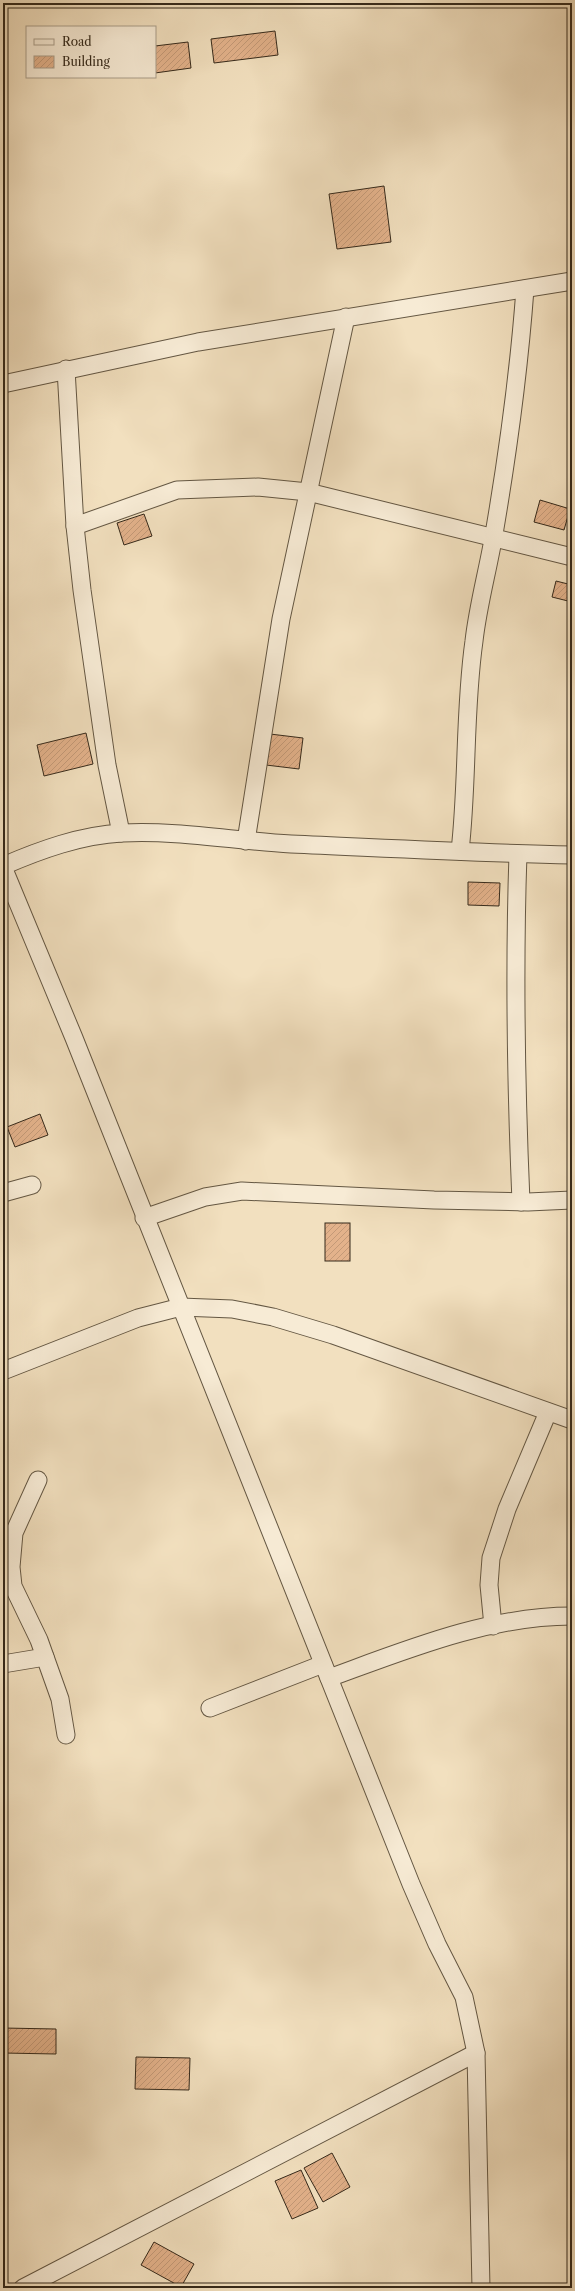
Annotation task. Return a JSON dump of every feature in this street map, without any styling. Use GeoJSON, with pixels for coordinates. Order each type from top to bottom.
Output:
{"type":"FeatureCollection","features":[{"type":"Feature","properties":{"kind":"street"},"geometry":{"type":"LineString","coordinates":[[3,384],[66,369],[198,342],[572,281]]}},
{"type":"Feature","properties":{"kind":"street"},"geometry":{"type":"LineString","coordinates":[[460,851],[465,793],[466,708],[473,647],[494,536],[520,361],[525,289]]}},
{"type":"Feature","properties":{"kind":"street"},"geometry":{"type":"LineString","coordinates":[[246,840],[281,618],[326,416],[346,317]]}},
{"type":"Feature","properties":{"kind":"street"},"geometry":{"type":"LineString","coordinates":[[66,369],[75,526],[107,765],[121,833]]}},
{"type":"Feature","properties":{"kind":"street"},"geometry":{"type":"LineString","coordinates":[[75,526],[177,490],[258,487],[308,492],[494,536],[572,557]]}},
{"type":"Feature","properties":{"kind":"street"},"geometry":{"type":"LineString","coordinates":[[481,2288],[476,2053],[464,1997],[437,1944],[411,1884],[181,1307],[144,1218],[74,1038],[3,867],[37,851],[65,843],[121,833],[185,834],[246,840],[518,854],[572,855]]}},
{"type":"Feature","properties":{"kind":"street"},"geometry":{"type":"LineString","coordinates":[[518,854],[516,933],[516,1073],[521,1202]]}},
{"type":"Feature","properties":{"kind":"street"},"geometry":{"type":"LineString","coordinates":[[3,1193],[32,1185]]}},
{"type":"Feature","properties":{"kind":"street"},"geometry":{"type":"LineString","coordinates":[[144,1218],[205,1198],[242,1191],[521,1202],[572,1200]]}},
{"type":"Feature","properties":{"kind":"street"},"geometry":{"type":"LineString","coordinates":[[3,1371],[138,1318],[181,1307],[232,1309],[273,1317],[333,1335],[572,1420]]}},
{"type":"Feature","properties":{"kind":"street"},"geometry":{"type":"LineString","coordinates":[[493,1626],[489,1585],[491,1558],[507,1509],[548,1412]]}},
{"type":"Feature","properties":{"kind":"street"},"geometry":{"type":"LineString","coordinates":[[38,1480],[8,1548],[14,1586],[45,1657],[60,1699],[66,1735]]}},
{"type":"Feature","properties":{"kind":"street"},"geometry":{"type":"LineString","coordinates":[[210,1708],[326,1671],[464,1632],[544,1616],[572,1616]]}},
{"type":"Feature","properties":{"kind":"street"},"geometry":{"type":"LineString","coordinates":[[3,1664],[45,1657]]}},
{"type":"Feature","properties":{"kind":"street"},"geometry":{"type":"LineString","coordinates":[[23,2288],[476,2053]]}},
{"type":"Feature","properties":{"kind":"building"},"geometry":{"type":"Polygon","coordinates":[[[275,31],[278,55],[214,63],[211,39],[275,31]]]}},
{"type":"Feature","properties":{"kind":"building"},"geometry":{"type":"Polygon","coordinates":[[[188,42],[191,68],[156,73],[156,46],[188,42]]]}},
{"type":"Feature","properties":{"kind":"building"},"geometry":{"type":"Polygon","coordinates":[[[384,186],[391,242],[337,249],[329,194],[384,186]]]}},
{"type":"Feature","properties":{"kind":"building"},"geometry":{"type":"Polygon","coordinates":[[[540,500],[570,509],[564,530],[534,522],[540,500]]]}},
{"type":"Feature","properties":{"kind":"building"},"geometry":{"type":"Polygon","coordinates":[[[144,514],[152,536],[124,545],[117,523],[144,514]]]}},
{"type":"Feature","properties":{"kind":"building"},"geometry":{"type":"Polygon","coordinates":[[[556,581],[572,585],[572,602],[552,597],[556,581]]]}},
{"type":"Feature","properties":{"kind":"building"},"geometry":{"type":"Polygon","coordinates":[[[86,733],[93,764],[44,776],[37,745],[86,733]]]}},
{"type":"Feature","properties":{"kind":"building"},"geometry":{"type":"Polygon","coordinates":[[[270,734],[303,738],[299,769],[266,765],[270,734]]]}},
{"type":"Feature","properties":{"kind":"building"},"geometry":{"type":"Polygon","coordinates":[[[468,882],[500,883],[499,906],[468,905],[468,882]]]}},
{"type":"Feature","properties":{"kind":"building"},"geometry":{"type":"Polygon","coordinates":[[[40,1114],[48,1135],[15,1147],[7,1127],[40,1114]]]}},
{"type":"Feature","properties":{"kind":"building"},"geometry":{"type":"Polygon","coordinates":[[[325,1223],[350,1223],[350,1261],[325,1261],[325,1223]]]}},
{"type":"Feature","properties":{"kind":"building"},"geometry":{"type":"Polygon","coordinates":[[[3,2028],[56,2029],[56,2054],[3,2053],[3,2028]]]}},
{"type":"Feature","properties":{"kind":"building"},"geometry":{"type":"Polygon","coordinates":[[[136,2057],[190,2058],[189,2090],[135,2089],[136,2057]]]}},
{"type":"Feature","properties":{"kind":"building"},"geometry":{"type":"Polygon","coordinates":[[[332,2153],[350,2187],[323,2202],[304,2168],[332,2153]]]}},
{"type":"Feature","properties":{"kind":"building"},"geometry":{"type":"Polygon","coordinates":[[[301,2170],[318,2208],[292,2219],[275,2181],[301,2170]]]}},
{"type":"Feature","properties":{"kind":"building"},"geometry":{"type":"Polygon","coordinates":[[[154,2242],[194,2264],[181,2287],[141,2265],[154,2242]]]}}]}
